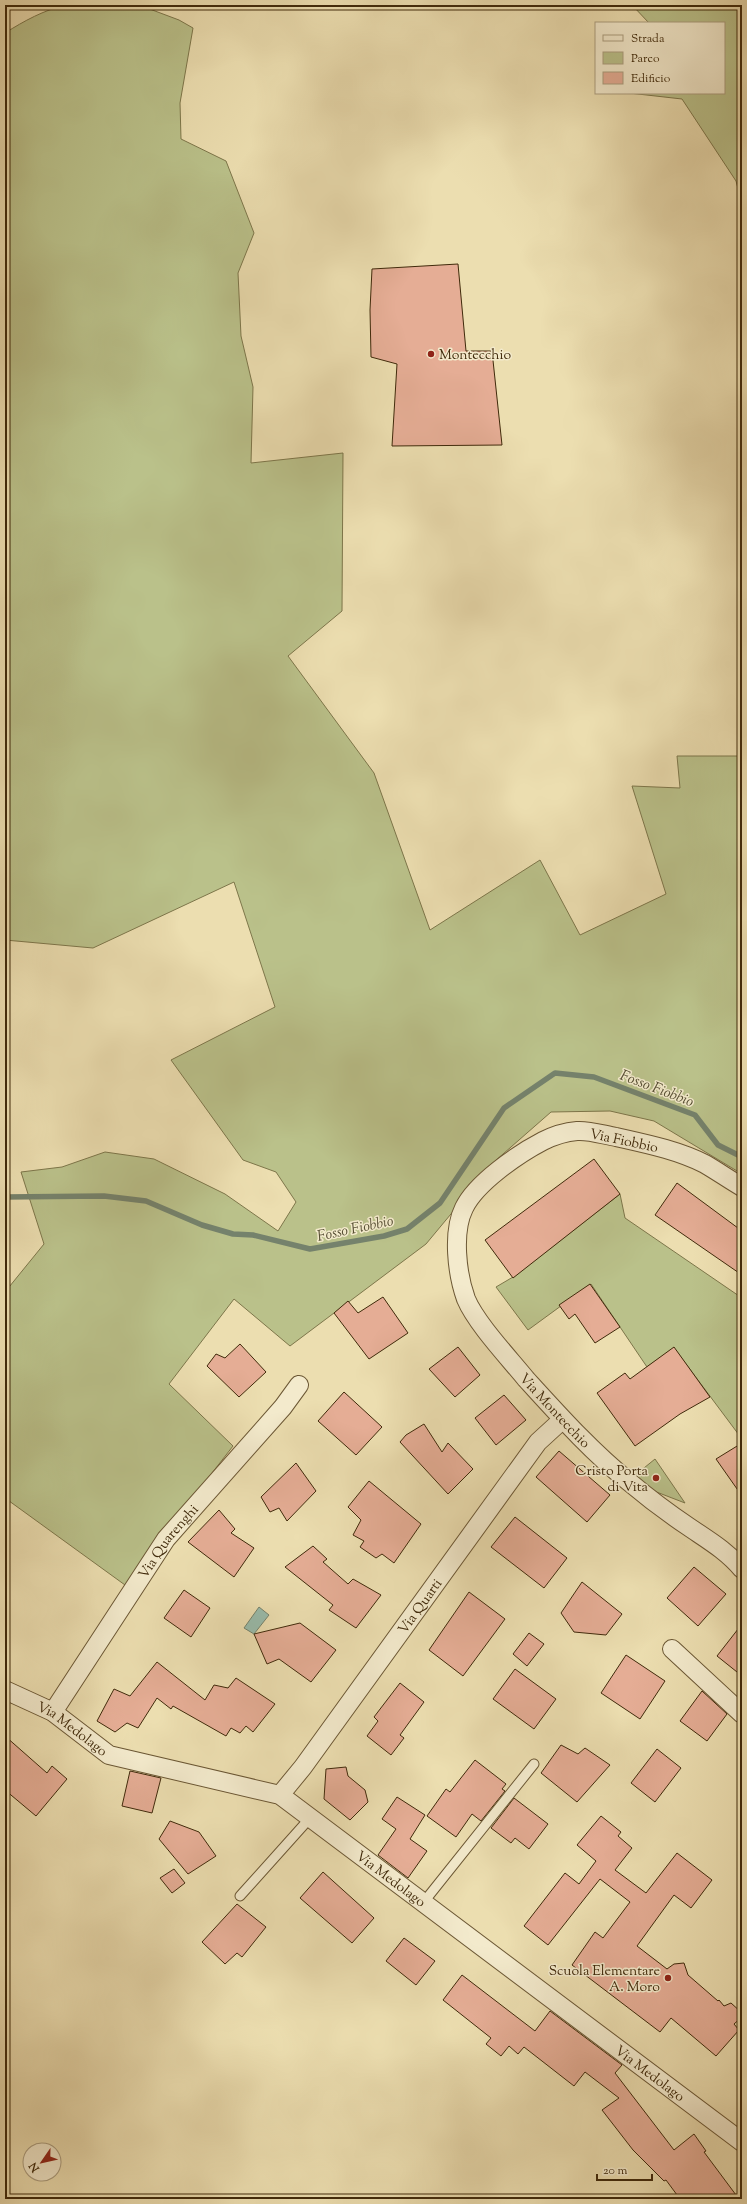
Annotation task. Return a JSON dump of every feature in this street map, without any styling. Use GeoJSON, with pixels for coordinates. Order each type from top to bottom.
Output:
{"type":"FeatureCollection","features":[{"type":"Feature","properties":{"kind":"street","name":"Via Fiobbio"},"geometry":{"type":"LineString","coordinates":[[470,1198],[494,1174],[537,1144],[552,1136],[578,1131],[602,1134],[674,1150],[705,1164],[742,1187]]}},
{"type":"Feature","properties":{"kind":"street","name":"Via Montecchio"},"geometry":{"type":"LineString","coordinates":[[470,1198],[463,1210],[457,1244],[458,1271],[467,1300],[490,1336],[562,1420],[591,1450],[677,1519],[709,1539],[731,1557],[742,1569]]}},
{"type":"Feature","properties":{"kind":"street","name":"Via Quarenghi"},"geometry":{"type":"LineString","coordinates":[[53,1712],[166,1539],[283,1407],[300,1384]]}},
{"type":"Feature","properties":{"kind":"street","name":"Via Quarti"},"geometry":{"type":"LineString","coordinates":[[280,1795],[303,1767],[453,1562],[538,1442],[562,1420]]}},
{"type":"Feature","properties":{"kind":"street"},"geometry":{"type":"LineString","coordinates":[[672,1649],[742,1714]]}},
{"type":"Feature","properties":{"kind":"street","name":"Via Medolago"},"geometry":{"type":"LineString","coordinates":[[5,1690],[53,1712],[109,1755],[280,1795],[742,2142]]}},
{"type":"Feature","properties":{"kind":"lane"},"geometry":{"type":"LineString","coordinates":[[423,1903],[534,1764]]}},
{"type":"Feature","properties":{"kind":"lane"},"geometry":{"type":"LineString","coordinates":[[240,1896],[310,1818]]}},
{"type":"Feature","properties":{"kind":"green space"},"geometry":{"type":"Polygon","coordinates":[[[66,5],[139,5],[179,20],[193,28],[180,103],[181,139],[226,161],[254,233],[238,273],[241,336],[253,387],[251,463],[343,453],[342,611],[288,656],[374,773],[430,930],[540,860],[580,935],[666,894],[632,786],[680,788],[677,756],[742,756],[742,1174],[654,1121],[610,1111],[551,1112],[495,1161],[426,1244],[290,1346],[234,1299],[169,1384],[233,1446],[125,1585],[5,1498],[5,1292],[44,1244],[21,1172],[62,1167],[105,1152],[154,1159],[225,1194],[278,1231],[296,1202],[276,1172],[243,1160],[171,1060],[275,1007],[234,882],[93,948],[5,940],[5,33],[34,16],[66,5]]]}},
{"type":"Feature","properties":{"kind":"green space"},"geometry":{"type":"Polygon","coordinates":[[[632,5],[742,5],[742,204],[736,181],[682,99],[638,94],[725,94],[725,22],[648,22],[632,5]]]}},
{"type":"Feature","properties":{"kind":"green space"},"geometry":{"type":"Polygon","coordinates":[[[620,1194],[625,1218],[742,1298],[742,1439],[674,1348],[647,1367],[591,1284],[528,1330],[496,1287],[513,1277],[620,1194]]]}},
{"type":"Feature","properties":{"kind":"green space"},"geometry":{"type":"Polygon","coordinates":[[[655,1459],[685,1503],[628,1481],[655,1459]]]}},
{"type":"Feature","properties":{"kind":"shaded area"},"geometry":{"type":"Polygon","coordinates":[[[259,1607],[269,1615],[254,1634],[244,1628],[259,1607]]]}},
{"type":"Feature","properties":{"kind":"building","name":"Montecchio"},"geometry":{"type":"Polygon","coordinates":[[[458,264],[466,351],[492,351],[502,445],[392,446],[397,364],[371,357],[370,310],[372,269],[458,264]]]}},
{"type":"Feature","properties":{"kind":"building"},"geometry":{"type":"Polygon","coordinates":[[[594,1159],[620,1194],[513,1278],[485,1240],[594,1159]]]}},
{"type":"Feature","properties":{"kind":"building"},"geometry":{"type":"Polygon","coordinates":[[[677,1183],[742,1231],[742,1275],[655,1215],[677,1183]]]}},
{"type":"Feature","properties":{"kind":"building"},"geometry":{"type":"Polygon","coordinates":[[[590,1284],[620,1327],[595,1343],[575,1314],[569,1319],[559,1305],[590,1284]]]}},
{"type":"Feature","properties":{"kind":"building"},"geometry":{"type":"Polygon","coordinates":[[[383,1297],[408,1333],[369,1359],[334,1313],[348,1301],[358,1313],[383,1297]]]}},
{"type":"Feature","properties":{"kind":"building"},"geometry":{"type":"Polygon","coordinates":[[[240,1344],[266,1372],[239,1397],[207,1366],[216,1354],[225,1358],[240,1344]]]}},
{"type":"Feature","properties":{"kind":"building"},"geometry":{"type":"Polygon","coordinates":[[[458,1347],[480,1375],[455,1397],[429,1369],[458,1347]]]}},
{"type":"Feature","properties":{"kind":"building"},"geometry":{"type":"Polygon","coordinates":[[[674,1347],[710,1397],[680,1414],[635,1446],[597,1393],[625,1373],[630,1379],[674,1347]]]}},
{"type":"Feature","properties":{"kind":"building"},"geometry":{"type":"Polygon","coordinates":[[[344,1392],[382,1427],[356,1455],[318,1421],[344,1392]]]}},
{"type":"Feature","properties":{"kind":"building"},"geometry":{"type":"Polygon","coordinates":[[[504,1395],[526,1420],[496,1445],[475,1418],[504,1395]]]}},
{"type":"Feature","properties":{"kind":"building"},"geometry":{"type":"Polygon","coordinates":[[[424,1424],[442,1452],[448,1443],[473,1469],[448,1494],[400,1442],[406,1435],[424,1424]]]}},
{"type":"Feature","properties":{"kind":"building"},"geometry":{"type":"Polygon","coordinates":[[[742,1443],[742,1496],[716,1459],[742,1443]]]}},
{"type":"Feature","properties":{"kind":"building"},"geometry":{"type":"Polygon","coordinates":[[[559,1451],[610,1495],[587,1522],[536,1477],[559,1451]]]}},
{"type":"Feature","properties":{"kind":"building"},"geometry":{"type":"Polygon","coordinates":[[[296,1463],[316,1491],[287,1521],[279,1508],[270,1512],[261,1497],[296,1463]]]}},
{"type":"Feature","properties":{"kind":"building"},"geometry":{"type":"Polygon","coordinates":[[[369,1481],[421,1524],[394,1563],[382,1554],[376,1558],[360,1547],[364,1541],[353,1535],[361,1520],[348,1507],[369,1481]]]}},
{"type":"Feature","properties":{"kind":"building"},"geometry":{"type":"Polygon","coordinates":[[[219,1510],[235,1529],[231,1533],[254,1548],[234,1577],[188,1542],[219,1510]]]}},
{"type":"Feature","properties":{"kind":"building"},"geometry":{"type":"Polygon","coordinates":[[[515,1517],[567,1558],[544,1588],[491,1547],[515,1517]]]}},
{"type":"Feature","properties":{"kind":"building"},"geometry":{"type":"Polygon","coordinates":[[[313,1546],[327,1559],[323,1562],[348,1584],[353,1579],[381,1595],[356,1628],[329,1610],[333,1605],[285,1567],[313,1546]]]}},
{"type":"Feature","properties":{"kind":"building"},"geometry":{"type":"Polygon","coordinates":[[[694,1567],[726,1594],[698,1626],[667,1598],[694,1567]]]}},
{"type":"Feature","properties":{"kind":"building"},"geometry":{"type":"Polygon","coordinates":[[[582,1582],[622,1614],[606,1635],[574,1632],[561,1613],[582,1582]]]}},
{"type":"Feature","properties":{"kind":"building"},"geometry":{"type":"Polygon","coordinates":[[[184,1590],[210,1608],[191,1637],[164,1618],[184,1590]]]}},
{"type":"Feature","properties":{"kind":"building"},"geometry":{"type":"Polygon","coordinates":[[[469,1592],[505,1619],[463,1676],[429,1650],[469,1592]]]}},
{"type":"Feature","properties":{"kind":"building"},"geometry":{"type":"Polygon","coordinates":[[[300,1623],[336,1650],[311,1682],[279,1659],[267,1664],[254,1634],[300,1623]]]}},
{"type":"Feature","properties":{"kind":"building"},"geometry":{"type":"Polygon","coordinates":[[[742,1624],[742,1676],[717,1656],[742,1624]]]}},
{"type":"Feature","properties":{"kind":"building"},"geometry":{"type":"Polygon","coordinates":[[[529,1633],[544,1644],[527,1666],[513,1654],[529,1633]]]}},
{"type":"Feature","properties":{"kind":"building"},"geometry":{"type":"Polygon","coordinates":[[[626,1655],[665,1681],[640,1719],[601,1693],[626,1655]]]}},
{"type":"Feature","properties":{"kind":"building"},"geometry":{"type":"Polygon","coordinates":[[[157,1662],[205,1700],[214,1685],[228,1688],[236,1678],[275,1704],[253,1732],[246,1726],[240,1733],[231,1728],[226,1736],[173,1706],[171,1709],[157,1698],[138,1728],[127,1723],[115,1732],[97,1721],[114,1689],[130,1696],[157,1662]]]}},
{"type":"Feature","properties":{"kind":"building"},"geometry":{"type":"Polygon","coordinates":[[[515,1669],[556,1699],[534,1729],[493,1699],[515,1669]]]}},
{"type":"Feature","properties":{"kind":"building"},"geometry":{"type":"Polygon","coordinates":[[[400,1683],[424,1702],[400,1735],[404,1738],[391,1755],[367,1736],[378,1721],[374,1717],[400,1683]]]}},
{"type":"Feature","properties":{"kind":"building"},"geometry":{"type":"Polygon","coordinates":[[[702,1691],[727,1714],[707,1741],[680,1721],[702,1691]]]}},
{"type":"Feature","properties":{"kind":"building"},"geometry":{"type":"Polygon","coordinates":[[[5,1736],[47,1773],[52,1766],[67,1779],[36,1816],[5,1790],[5,1736]]]}},
{"type":"Feature","properties":{"kind":"building"},"geometry":{"type":"Polygon","coordinates":[[[561,1745],[578,1754],[585,1748],[610,1765],[577,1802],[541,1773],[561,1745]]]}},
{"type":"Feature","properties":{"kind":"building"},"geometry":{"type":"Polygon","coordinates":[[[657,1749],[681,1768],[655,1802],[631,1783],[657,1749]]]}},
{"type":"Feature","properties":{"kind":"building"},"geometry":{"type":"Polygon","coordinates":[[[475,1760],[506,1784],[502,1789],[505,1791],[481,1821],[472,1814],[456,1837],[427,1816],[446,1789],[450,1792],[475,1760]]]}},
{"type":"Feature","properties":{"kind":"building"},"geometry":{"type":"Polygon","coordinates":[[[346,1767],[348,1776],[365,1790],[368,1802],[350,1820],[324,1799],[326,1769],[346,1767]]]}},
{"type":"Feature","properties":{"kind":"building"},"geometry":{"type":"Polygon","coordinates":[[[130,1771],[161,1778],[152,1813],[122,1806],[130,1771]]]}},
{"type":"Feature","properties":{"kind":"building"},"geometry":{"type":"Polygon","coordinates":[[[397,1797],[425,1815],[410,1839],[427,1851],[408,1878],[378,1855],[396,1829],[382,1819],[397,1797]]]}},
{"type":"Feature","properties":{"kind":"building"},"geometry":{"type":"Polygon","coordinates":[[[514,1798],[548,1824],[529,1849],[515,1838],[511,1843],[491,1828],[514,1798]]]}},
{"type":"Feature","properties":{"kind":"building"},"geometry":{"type":"Polygon","coordinates":[[[601,1816],[621,1832],[618,1836],[632,1848],[615,1870],[646,1893],[677,1853],[712,1880],[691,1908],[674,1895],[637,1946],[667,1969],[674,1964],[684,1963],[688,1975],[718,2001],[719,2000],[724,2006],[731,2003],[742,2013],[742,2017],[734,2024],[739,2030],[716,2056],[671,2018],[660,2032],[572,1965],[595,1932],[603,1938],[630,1902],[600,1879],[548,1945],[524,1926],[565,1873],[579,1884],[596,1861],[577,1845],[601,1816]]]}},
{"type":"Feature","properties":{"kind":"building"},"geometry":{"type":"Polygon","coordinates":[[[170,1821],[199,1832],[216,1856],[188,1874],[159,1839],[170,1821]]]}},
{"type":"Feature","properties":{"kind":"building"},"geometry":{"type":"Polygon","coordinates":[[[174,1869],[185,1883],[172,1893],[160,1878],[174,1869]]]}},
{"type":"Feature","properties":{"kind":"building"},"geometry":{"type":"Polygon","coordinates":[[[323,1872],[374,1918],[352,1943],[300,1898],[323,1872]]]}},
{"type":"Feature","properties":{"kind":"building"},"geometry":{"type":"Polygon","coordinates":[[[237,1904],[266,1927],[242,1957],[237,1953],[225,1964],[202,1942],[237,1904]]]}},
{"type":"Feature","properties":{"kind":"building"},"geometry":{"type":"Polygon","coordinates":[[[404,1938],[435,1961],[416,1985],[386,1961],[404,1938]]]}},
{"type":"Feature","properties":{"kind":"building"},"geometry":{"type":"Polygon","coordinates":[[[462,1975],[535,2031],[550,2011],[622,2065],[615,2073],[674,2150],[694,2134],[706,2151],[704,2152],[739,2199],[680,2199],[666,2180],[664,2181],[633,2150],[602,2110],[619,2098],[585,2072],[574,2086],[524,2047],[518,2054],[509,2046],[501,2056],[486,2044],[491,2038],[443,2000],[462,1975]]]}},
{"type":"Feature","properties":{"kind":"waterway","name":"Fosso Fiobbio"},"geometry":{"type":"LineString","coordinates":[[5,1197],[104,1196],[146,1201],[202,1225],[233,1234],[253,1235],[310,1249],[384,1236],[407,1229],[440,1203],[504,1108],[555,1073],[594,1077],[695,1115],[718,1145],[742,1157]]}},
{"type":"Feature","properties":{"kind":"place","name":"Montecchio"},"geometry":{"type":"Point","coordinates":[431,354]}},
{"type":"Feature","properties":{"kind":"place","name":"Cristo Porta di Vita"},"geometry":{"type":"Point","coordinates":[656,1478]}},
{"type":"Feature","properties":{"kind":"place","name":"Scuola Elementare A. Moro"},"geometry":{"type":"Point","coordinates":[668,1978]}}]}
